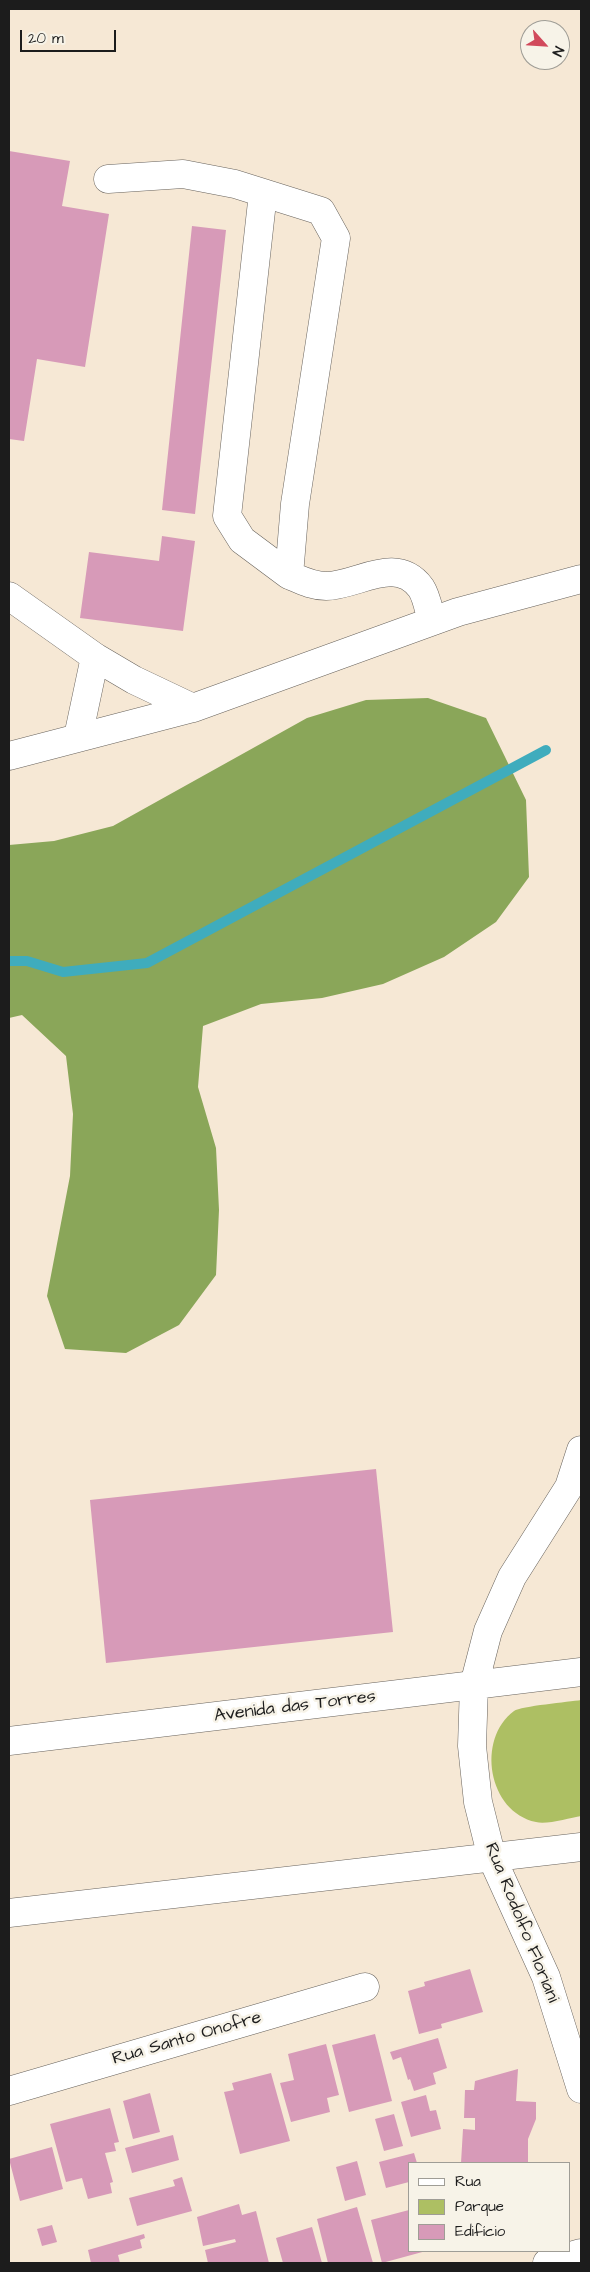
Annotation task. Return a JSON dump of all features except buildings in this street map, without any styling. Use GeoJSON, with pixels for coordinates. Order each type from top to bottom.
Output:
{"type":"FeatureCollection","features":[{"type":"Feature","properties":{"kind":"main road"},"geometry":{"type":"LineString","coordinates":[[108,179],[183,174],[235,184],[321,211],[336,238],[295,504],[289,574]]}},
{"type":"Feature","properties":{"kind":"main road"},"geometry":{"type":"LineString","coordinates":[[263,193],[227,516],[242,540],[289,574],[310,584],[327,586],[390,571],[409,578],[421,589],[432,622]]}},
{"type":"Feature","properties":{"kind":"main road"},"geometry":{"type":"LineString","coordinates":[[9,756],[193,708],[458,612],[581,578]]}},
{"type":"Feature","properties":{"kind":"main road"},"geometry":{"type":"LineString","coordinates":[[9,596],[95,657],[134,680],[193,708]]}},
{"type":"Feature","properties":{"kind":"main road"},"geometry":{"type":"LineString","coordinates":[[78,737],[95,657]]}},
{"type":"Feature","properties":{"kind":"main road","name":"Rua Rodolfo Floriani"},"geometry":{"type":"LineString","coordinates":[[581,1450],[569,1487],[508,1586],[488,1631],[474,1685],[472,1746],[478,1802],[492,1858],[546,1977],[581,2089]]}},
{"type":"Feature","properties":{"kind":"main road","name":"Avenida das Torres"},"geometry":{"type":"LineString","coordinates":[[9,1741],[581,1672]]}},
{"type":"Feature","properties":{"kind":"main road"},"geometry":{"type":"LineString","coordinates":[[9,1913],[581,1847]]}},
{"type":"Feature","properties":{"kind":"main road","name":"Rua Santo Onofre"},"geometry":{"type":"LineString","coordinates":[[9,2091],[364,1987]]}},
{"type":"Feature","properties":{"kind":"main road"},"geometry":{"type":"LineString","coordinates":[[547,2263],[581,2253]]}},
{"type":"Feature","properties":{"kind":"green space"},"geometry":{"type":"Polygon","coordinates":[[[428,698],[486,718],[526,800],[529,877],[496,922],[444,957],[383,984],[322,998],[261,1004],[203,1026],[198,1087],[216,1148],[219,1210],[216,1275],[179,1325],[126,1353],[65,1349],[47,1296],[70,1176],[73,1114],[66,1056],[22,1015],[9,1018],[9,845],[54,841],[113,826],[307,718],[366,700],[428,698]]]}},
{"type":"Feature","properties":{"kind":"green space"},"geometry":{"type":"Polygon","coordinates":[[[581,1700],[581,1816],[540,1823],[520,1816],[507,1804],[498,1790],[493,1773],[492,1756],[495,1739],[502,1723],[518,1709],[581,1700]]]}},
{"type":"Feature","properties":{"kind":"waterway"},"geometry":{"type":"LineString","coordinates":[[9,961],[27,961],[63,972],[147,963],[546,750]]}}]}
